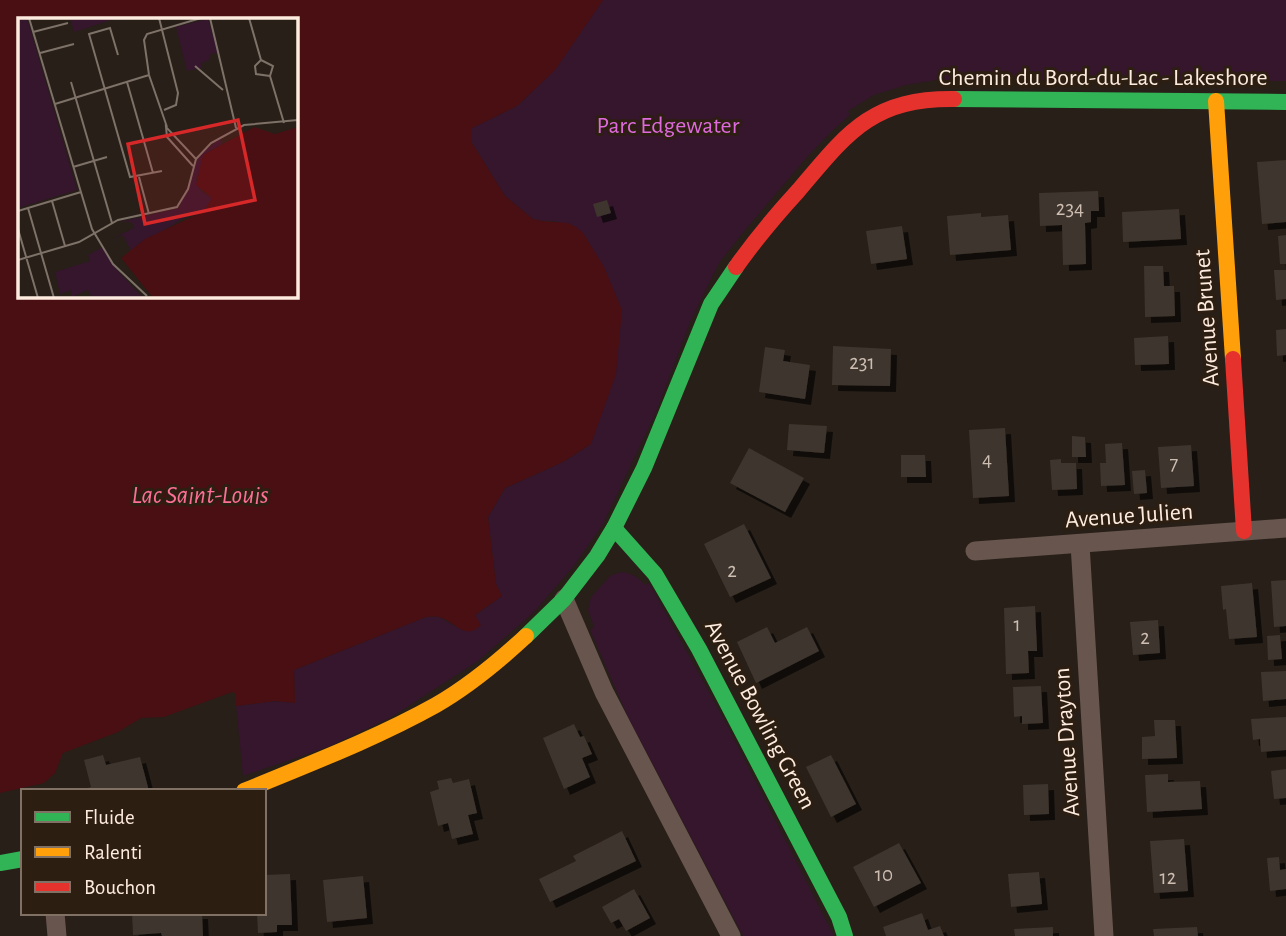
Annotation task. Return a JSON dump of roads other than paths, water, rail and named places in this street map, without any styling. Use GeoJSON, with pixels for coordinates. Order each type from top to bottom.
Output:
{"type":"FeatureCollection","features":[{"type":"Feature","properties":{"kind":"street","name":"Chemin du Bord-du-Lac - Lakeshore"},"geometry":{"type":"LineString","coordinates":[[249,789],[363,742],[438,704],[497,663],[564,599],[597,556],[644,468],[711,304],[746,251],[831,150],[852,130],[893,107],[944,99],[1286,102]]}},
{"type":"Feature","properties":{"kind":"street","name":"Avenue Brunet"},"geometry":{"type":"LineString","coordinates":[[1216,101],[1244,531]]}},
{"type":"Feature","properties":{"kind":"street","name":"Avenue Bowling Green"},"geometry":{"type":"LineString","coordinates":[[614,528],[655,574],[699,649],[839,917],[845,936]]}},
{"type":"Feature","properties":{"kind":"street","name":"Avenue Julien"},"geometry":{"type":"LineString","coordinates":[[975,551],[1286,528]]}},
{"type":"Feature","properties":{"kind":"street","name":"Avenue Drayton"},"geometry":{"type":"LineString","coordinates":[[1080,544],[1104,936]]}},
{"type":"Feature","properties":{"kind":"street"},"geometry":{"type":"LineString","coordinates":[[564,599],[604,692],[731,936]]}},
{"type":"Feature","properties":{"kind":"street"},"geometry":{"type":"LineString","coordinates":[[0,863],[21,859]]}},
{"type":"Feature","properties":{"kind":"street"},"geometry":{"type":"LineString","coordinates":[[54,915],[57,936]]}},
{"type":"Feature","properties":{"kind":"water","name":"Lac Saint-Louis"},"geometry":{"type":"Polygon","coordinates":[[[0,0],[603,0],[555,70],[517,106],[472,128],[472,143],[505,196],[533,219],[568,223],[583,233],[604,267],[622,310],[616,374],[591,444],[563,462],[505,488],[488,517],[496,584],[502,596],[475,615],[481,625],[475,630],[464,631],[444,619],[426,617],[294,670],[295,703],[275,701],[236,706],[236,694],[232,692],[164,717],[141,718],[118,732],[63,753],[55,773],[44,783],[0,793],[0,0]]]}},
{"type":"Feature","properties":{"kind":"park label","name":"Parc Edgewater"},"geometry":{"type":"Point","coordinates":[668,126]}}]}
